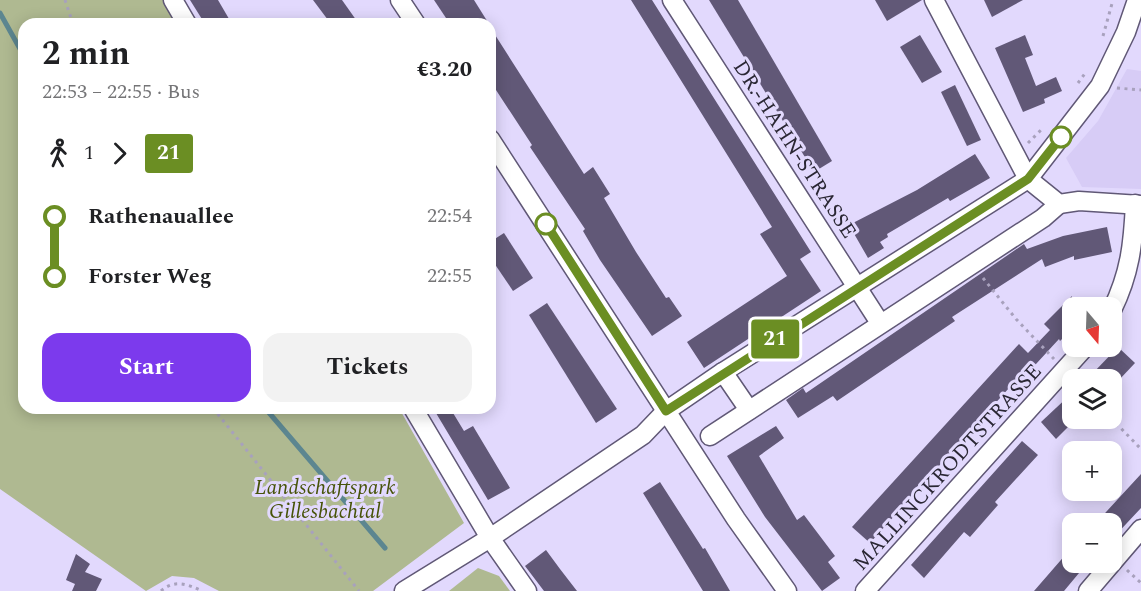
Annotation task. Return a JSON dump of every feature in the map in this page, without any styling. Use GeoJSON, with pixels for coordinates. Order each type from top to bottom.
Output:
{"type":"FeatureCollection","features":[{"type":"Feature","properties":{"kind":"street"},"geometry":{"type":"LineString","coordinates":[[173,0],[184,18]]}},
{"type":"Feature","properties":{"kind":"street"},"geometry":{"type":"LineString","coordinates":[[400,0],[412,18]]}},
{"type":"Feature","properties":{"kind":"street","name":"DR.-HAHN-STRASSE"},"geometry":{"type":"LineString","coordinates":[[672,0],[880,323]]}},
{"type":"Feature","properties":{"kind":"street"},"geometry":{"type":"LineString","coordinates":[[934,0],[1028,179],[1059,204]]}},
{"type":"Feature","properties":{"kind":"street"},"geometry":{"type":"LineString","coordinates":[[404,591],[490,538],[643,435],[666,411],[723,372],[1028,179],[1100,86],[1126,32],[1137,0]]}},
{"type":"Feature","properties":{"kind":"street"},"geometry":{"type":"LineString","coordinates":[[496,148],[736,519],[787,591]]}},
{"type":"Feature","properties":{"kind":"street"},"geometry":{"type":"LineString","coordinates":[[710,436],[1043,218],[1059,204],[1080,201],[1138,204],[1133,250],[1118,297]]}},
{"type":"Feature","properties":{"kind":"street","name":"MALLINCKRODTSTRASSE"},"geometry":{"type":"LineString","coordinates":[[1067,369],[1077,357]]}},
{"type":"Feature","properties":{"kind":"street"},"geometry":{"type":"LineString","coordinates":[[723,372],[749,410]]}},
{"type":"Feature","properties":{"kind":"street","name":"MALLINCKRODTSTRASSE"},"geometry":{"type":"LineString","coordinates":[[865,591],[1062,374]]}},
{"type":"Feature","properties":{"kind":"street"},"geometry":{"type":"LineString","coordinates":[[417,414],[490,538],[527,591]]}},
{"type":"Feature","properties":{"kind":"street"},"geometry":{"type":"LineString","coordinates":[[1088,591],[1141,529]]}},
{"type":"Feature","properties":{"kind":"path"},"geometry":{"type":"LineString","coordinates":[[65,0],[71,18]]}},
{"type":"Feature","properties":{"kind":"path"},"geometry":{"type":"LineString","coordinates":[[1099,46],[1113,0]]}},
{"type":"Feature","properties":{"kind":"path"},"geometry":{"type":"LineString","coordinates":[[1074,88],[1090,62]]}},
{"type":"Feature","properties":{"kind":"path"},"geometry":{"type":"LineString","coordinates":[[1100,86],[1141,90]]}},
{"type":"Feature","properties":{"kind":"path"},"geometry":{"type":"LineString","coordinates":[[1015,156],[1048,122]]}},
{"type":"Feature","properties":{"kind":"path"},"geometry":{"type":"LineString","coordinates":[[972,264],[1016,319],[1063,369]]}},
{"type":"Feature","properties":{"kind":"path"},"geometry":{"type":"LineString","coordinates":[[218,414],[359,591]]}},
{"type":"Feature","properties":{"kind":"path"},"geometry":{"type":"LineString","coordinates":[[1122,429],[1141,449]]}},
{"type":"Feature","properties":{"kind":"path"},"geometry":{"type":"LineString","coordinates":[[161,591],[168,585],[185,582],[202,591]]}},
{"type":"Feature","properties":{"kind":"shaded area"},"geometry":{"type":"Polygon","coordinates":[[[1127,69],[1141,71],[1141,189],[1082,187],[1066,158],[1098,121],[1127,69]]]}},
{"type":"Feature","properties":{"kind":"green space","name":"Landschaftspark Gillesbachtal"},"geometry":{"type":"Polygon","coordinates":[[[0,0],[165,0],[176,18],[18,18],[18,414],[402,414],[464,523],[373,591],[219,591],[194,578],[172,576],[146,591],[0,489],[0,0]]]}},
{"type":"Feature","properties":{"kind":"green space"},"geometry":{"type":"Polygon","coordinates":[[[478,568],[499,576],[510,591],[449,591],[478,568]]]}},
{"type":"Feature","properties":{"kind":"building"},"geometry":{"type":"Polygon","coordinates":[[[190,0],[218,0],[228,18],[201,18],[190,0]]]}},
{"type":"Feature","properties":{"kind":"building"},"geometry":{"type":"Polygon","coordinates":[[[313,0],[342,0],[355,18],[326,18],[313,0]]]}},
{"type":"Feature","properties":{"kind":"building"},"geometry":{"type":"Polygon","coordinates":[[[434,0],[474,0],[485,18],[446,18],[434,0]]]}},
{"type":"Feature","properties":{"kind":"building"},"geometry":{"type":"Polygon","coordinates":[[[631,0],[652,0],[811,252],[800,259],[821,291],[704,368],[687,342],[787,276],[760,234],[772,227],[631,0]]]}},
{"type":"Feature","properties":{"kind":"building"},"geometry":{"type":"Polygon","coordinates":[[[709,0],[738,0],[832,161],[814,172],[709,0]]]}},
{"type":"Feature","properties":{"kind":"building"},"geometry":{"type":"Polygon","coordinates":[[[875,0],[922,0],[887,21],[875,0]]]}},
{"type":"Feature","properties":{"kind":"building"},"geometry":{"type":"Polygon","coordinates":[[[984,0],[1023,0],[992,17],[984,0]]]}},
{"type":"Feature","properties":{"kind":"building"},"geometry":{"type":"Polygon","coordinates":[[[920,35],[942,72],[922,83],[900,47],[920,35]]]}},
{"type":"Feature","properties":{"kind":"building"},"geometry":{"type":"Polygon","coordinates":[[[1025,35],[1033,55],[1025,58],[1036,86],[1056,77],[1062,91],[1044,99],[1045,103],[1023,112],[995,48],[1025,35]]]}},
{"type":"Feature","properties":{"kind":"building"},"geometry":{"type":"Polygon","coordinates":[[[496,36],[584,174],[593,167],[610,194],[604,198],[636,252],[666,298],[669,297],[682,316],[652,336],[600,260],[583,231],[585,229],[530,147],[532,145],[496,90],[496,36]]]}},
{"type":"Feature","properties":{"kind":"building"},"geometry":{"type":"Polygon","coordinates":[[[955,85],[981,140],[967,146],[941,92],[955,85]]]}},
{"type":"Feature","properties":{"kind":"building"},"geometry":{"type":"Polygon","coordinates":[[[975,154],[990,178],[950,201],[948,198],[887,234],[888,237],[880,242],[884,248],[868,258],[849,225],[917,190],[975,154]]]}},
{"type":"Feature","properties":{"kind":"building"},"geometry":{"type":"Polygon","coordinates":[[[1107,227],[1112,252],[1074,260],[1074,256],[1045,267],[1042,259],[952,317],[955,321],[837,401],[833,396],[798,418],[786,400],[803,388],[806,393],[1024,244],[1027,249],[1063,236],[1107,227]]]}},
{"type":"Feature","properties":{"kind":"building"},"geometry":{"type":"Polygon","coordinates":[[[504,233],[533,278],[513,291],[496,266],[496,238],[504,233]]]}},
{"type":"Feature","properties":{"kind":"building"},"geometry":{"type":"Polygon","coordinates":[[[547,303],[617,409],[596,423],[529,315],[547,303]]]}},
{"type":"Feature","properties":{"kind":"building"},"geometry":{"type":"Polygon","coordinates":[[[1062,306],[1062,339],[1060,341],[1059,339],[1012,390],[1009,388],[870,543],[852,527],[1019,344],[1028,353],[1050,330],[1044,324],[1062,306]]]}},
{"type":"Feature","properties":{"kind":"building"},"geometry":{"type":"Polygon","coordinates":[[[1122,351],[1135,363],[1122,377],[1122,369],[1097,369],[1108,357],[1122,357],[1122,351]]]}},
{"type":"Feature","properties":{"kind":"building"},"geometry":{"type":"Polygon","coordinates":[[[1062,402],[1062,429],[1066,429],[1056,439],[1041,422],[1062,402]]]}},
{"type":"Feature","properties":{"kind":"building"},"geometry":{"type":"Polygon","coordinates":[[[437,414],[454,414],[464,431],[473,426],[510,488],[488,500],[437,414]]]}},
{"type":"Feature","properties":{"kind":"building"},"geometry":{"type":"Polygon","coordinates":[[[776,426],[784,438],[759,456],[797,520],[804,515],[835,556],[828,562],[840,578],[822,591],[765,517],[727,456],[776,426]]]}},
{"type":"Feature","properties":{"kind":"building"},"geometry":{"type":"Polygon","coordinates":[[[1022,441],[1038,455],[995,502],[998,505],[970,537],[964,532],[924,578],[911,565],[1022,441]]]}},
{"type":"Feature","properties":{"kind":"building"},"geometry":{"type":"Polygon","coordinates":[[[1141,474],[1141,508],[1122,528],[1122,513],[1105,513],[1116,501],[1122,501],[1122,495],[1141,474]]]}},
{"type":"Feature","properties":{"kind":"building"},"geometry":{"type":"Polygon","coordinates":[[[660,482],[703,549],[705,548],[730,591],[703,591],[643,493],[660,482]]]}},
{"type":"Feature","properties":{"kind":"building"},"geometry":{"type":"Polygon","coordinates":[[[546,550],[577,591],[544,591],[525,566],[546,550]]]}},
{"type":"Feature","properties":{"kind":"building"},"geometry":{"type":"Polygon","coordinates":[[[76,554],[90,564],[85,572],[102,579],[96,591],[72,591],[75,584],[66,580],[76,554]]]}},
{"type":"Feature","properties":{"kind":"building"},"geometry":{"type":"Polygon","coordinates":[[[1062,559],[1062,573],[1079,573],[1064,591],[1034,591],[1062,559]]]}},
{"type":"Feature","properties":{"kind":"waterway"},"geometry":{"type":"LineString","coordinates":[[0,13],[18,45]]}},
{"type":"Feature","properties":{"kind":"waterway"},"geometry":{"type":"LineString","coordinates":[[270,414],[385,548]]}},
{"type":"Feature","properties":{"kind":"bus line","name":"21"},"geometry":{"type":"LineString","coordinates":[[546,224],[666,411],[723,372],[1028,179],[1061,137]]}}]}
